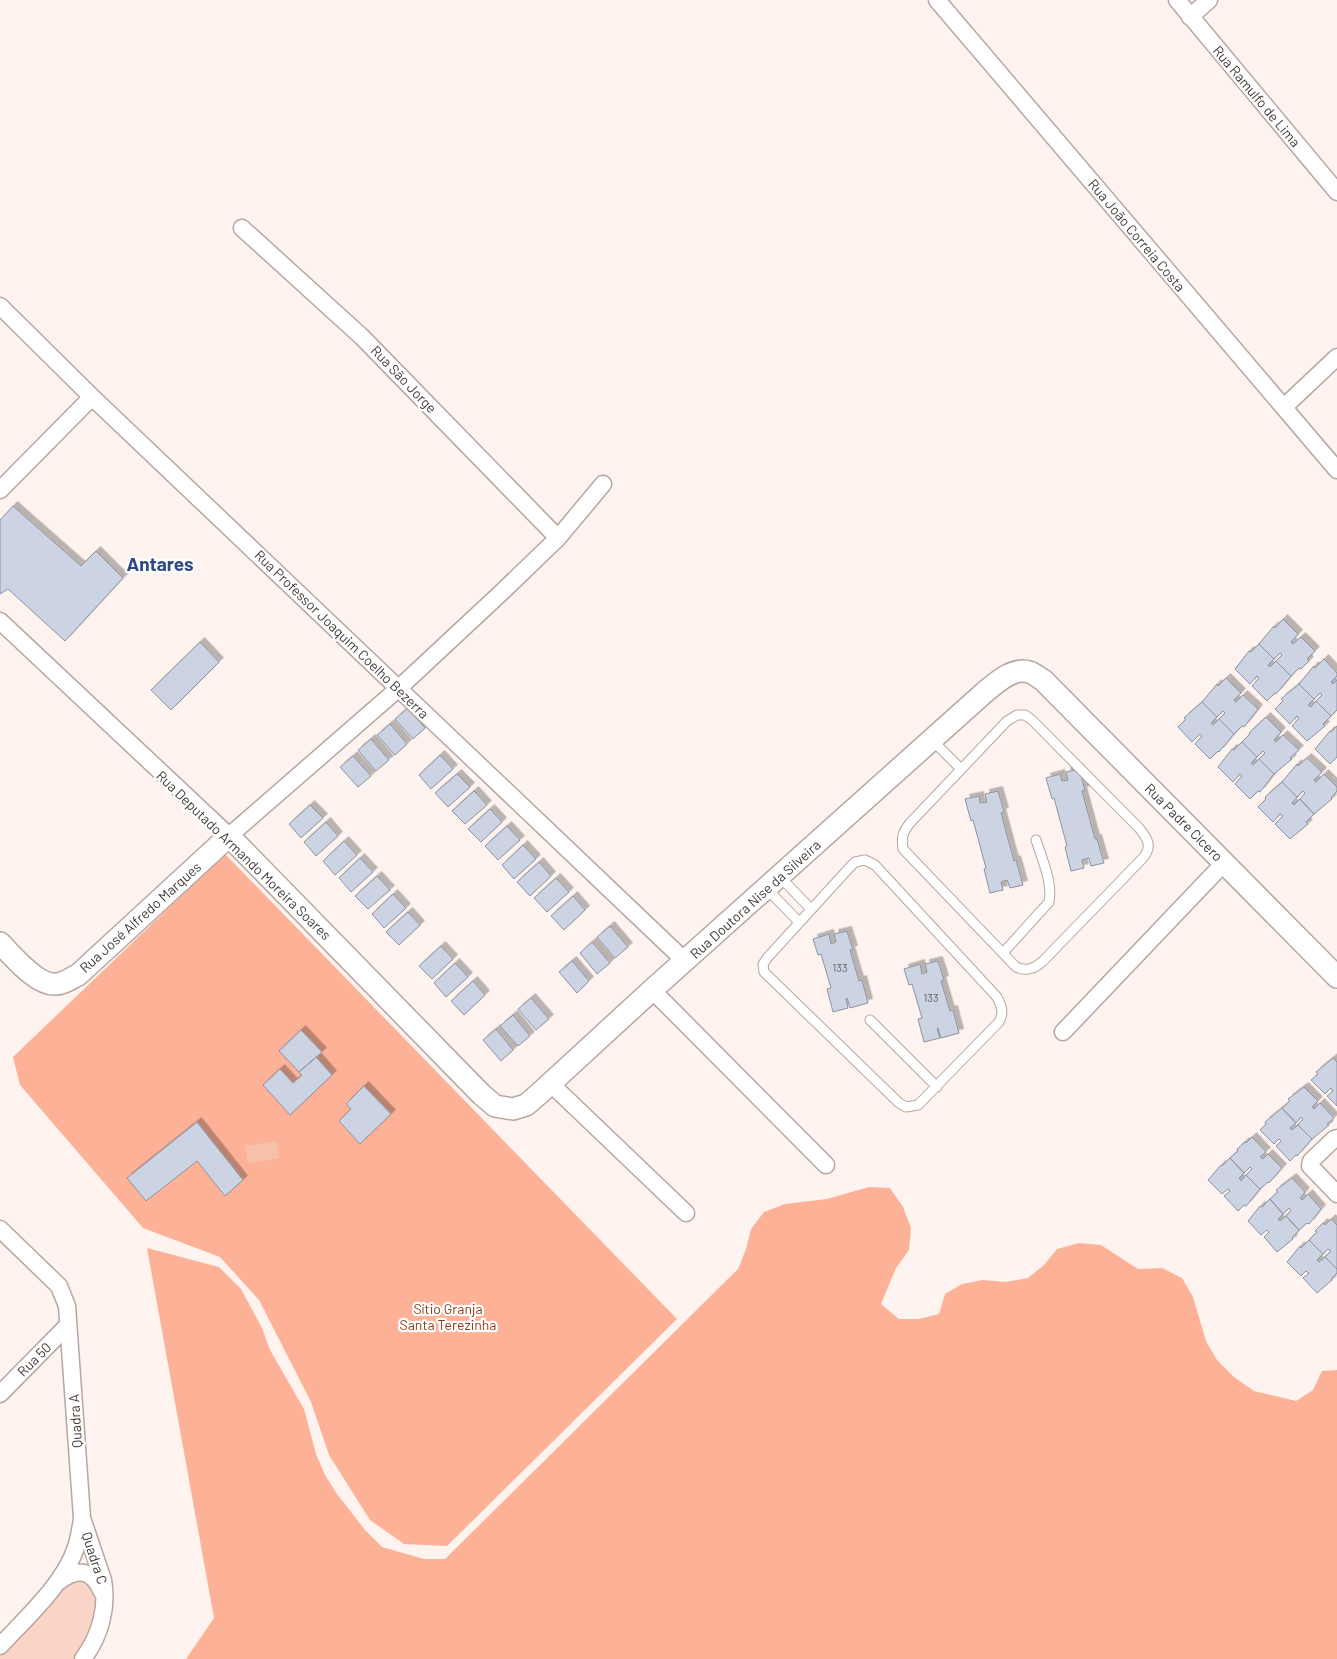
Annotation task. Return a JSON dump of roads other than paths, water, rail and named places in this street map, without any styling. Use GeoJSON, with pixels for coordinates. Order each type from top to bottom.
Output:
{"type":"FeatureCollection","features":[{"type":"Feature","properties":{"kind":"street","name":"Rua João Correia Costa"},"geometry":{"type":"LineString","coordinates":[[937,0],[1337,470]]}},
{"type":"Feature","properties":{"kind":"street","name":"Rua Ramulfo de Lima"},"geometry":{"type":"LineString","coordinates":[[1176,0],[1337,192]]}},
{"type":"Feature","properties":{"kind":"street"},"geometry":{"type":"LineString","coordinates":[[1190,17],[1209,0]]}},
{"type":"Feature","properties":{"kind":"street","name":"Rua São Jorge"},"geometry":{"type":"LineString","coordinates":[[242,228],[362,337],[558,538]]}},
{"type":"Feature","properties":{"kind":"street","name":"Rua Professor Joaquim Coelho Bezerra"},"geometry":{"type":"LineString","coordinates":[[0,306],[92,397],[686,961]]}},
{"type":"Feature","properties":{"kind":"street"},"geometry":{"type":"LineString","coordinates":[[1284,407],[1337,357]]}},
{"type":"Feature","properties":{"kind":"street"},"geometry":{"type":"LineString","coordinates":[[0,490],[92,397]]}},
{"type":"Feature","properties":{"kind":"street"},"geometry":{"type":"LineString","coordinates":[[229,836],[399,688],[558,538],[603,484]]}},
{"type":"Feature","properties":{"kind":"street","name":"Rua Deputado Armando Moreira Soares"},"geometry":{"type":"LineString","coordinates":[[0,621],[229,836],[481,1094]]}},
{"type":"Feature","properties":{"kind":"street","name":"Rua Doutora Nise da Silveira"},"geometry":{"type":"LineString","coordinates":[[481,1094],[495,1106],[513,1109],[526,1105],[999,680],[1014,673],[1028,672]]}},
{"type":"Feature","properties":{"kind":"street","name":"Rua Padre Cícero"},"geometry":{"type":"LineString","coordinates":[[1028,672],[1044,680],[1337,977]]}},
{"type":"Feature","properties":{"kind":"street","name":"Rua José Alfredo Marques"},"geometry":{"type":"LineString","coordinates":[[0,943],[44,983],[56,984],[65,982],[78,975],[229,836]]}},
{"type":"Feature","properties":{"kind":"street"},"geometry":{"type":"LineString","coordinates":[[1063,1032],[1225,862]]}},
{"type":"Feature","properties":{"kind":"street"},"geometry":{"type":"LineString","coordinates":[[652,990],[826,1165]]}},
{"type":"Feature","properties":{"kind":"street"},"geometry":{"type":"LineString","coordinates":[[550,1083],[686,1213]]}},
{"type":"Feature","properties":{"kind":"street"},"geometry":{"type":"LineString","coordinates":[[1337,1138],[1311,1161],[1310,1166],[1337,1194]]}},
{"type":"Feature","properties":{"kind":"street","name":"Quadra A"},"geometry":{"type":"LineString","coordinates":[[0,1229],[58,1286],[67,1306],[82,1518]]}},
{"type":"Feature","properties":{"kind":"street","name":"Rua 50"},"geometry":{"type":"LineString","coordinates":[[0,1394],[68,1325]]}},
{"type":"Feature","properties":{"kind":"street","name":"Quadra C"},"geometry":{"type":"LineString","coordinates":[[0,1646],[58,1582],[77,1547],[82,1518]]}},
{"type":"Feature","properties":{"kind":"street","name":"Quadra C"},"geometry":{"type":"LineString","coordinates":[[82,1518],[103,1580],[105,1601],[99,1631],[83,1659]]}},
{"type":"Feature","properties":{"kind":"street"},"geometry":{"type":"LineString","coordinates":[[58,1582],[67,1574],[77,1572],[90,1574],[95,1579],[105,1601]]}},
{"type":"Feature","properties":{"kind":"lane"},"geometry":{"type":"LineString","coordinates":[[1017,715],[1025,716],[1032,720],[1139,828],[1146,836],[1148,853],[1036,967],[1022,970],[1016,968],[1003,953],[903,849],[901,841],[903,832],[961,769],[1007,721],[1017,715]]}},
{"type":"Feature","properties":{"kind":"lane"},"geometry":{"type":"LineString","coordinates":[[932,740],[961,769]]}},
{"type":"Feature","properties":{"kind":"lane"},"geometry":{"type":"LineString","coordinates":[[1003,953],[1049,902],[1049,885],[1036,840]]}},
{"type":"Feature","properties":{"kind":"lane"},"geometry":{"type":"LineString","coordinates":[[865,860],[875,865],[996,997],[1002,1006],[1003,1014],[999,1022],[918,1105],[906,1107],[899,1103],[764,972],[763,964],[811,909],[850,866],[865,860]]}},
{"type":"Feature","properties":{"kind":"lane"},"geometry":{"type":"LineString","coordinates":[[773,883],[811,909]]}},
{"type":"Feature","properties":{"kind":"lane"},"geometry":{"type":"LineString","coordinates":[[773,883],[799,922]]}},
{"type":"Feature","properties":{"kind":"lane"},"geometry":{"type":"LineString","coordinates":[[870,1020],[937,1087]]}},
{"type":"Feature","properties":{"kind":"district","name":"Antares"},"geometry":{"type":"Point","coordinates":[160,563]}},
{"type":"Feature","properties":{"kind":"park label","name":"Sítio Granja Santa Terezinha"},"geometry":{"type":"Point","coordinates":[448,1316]}}]}
